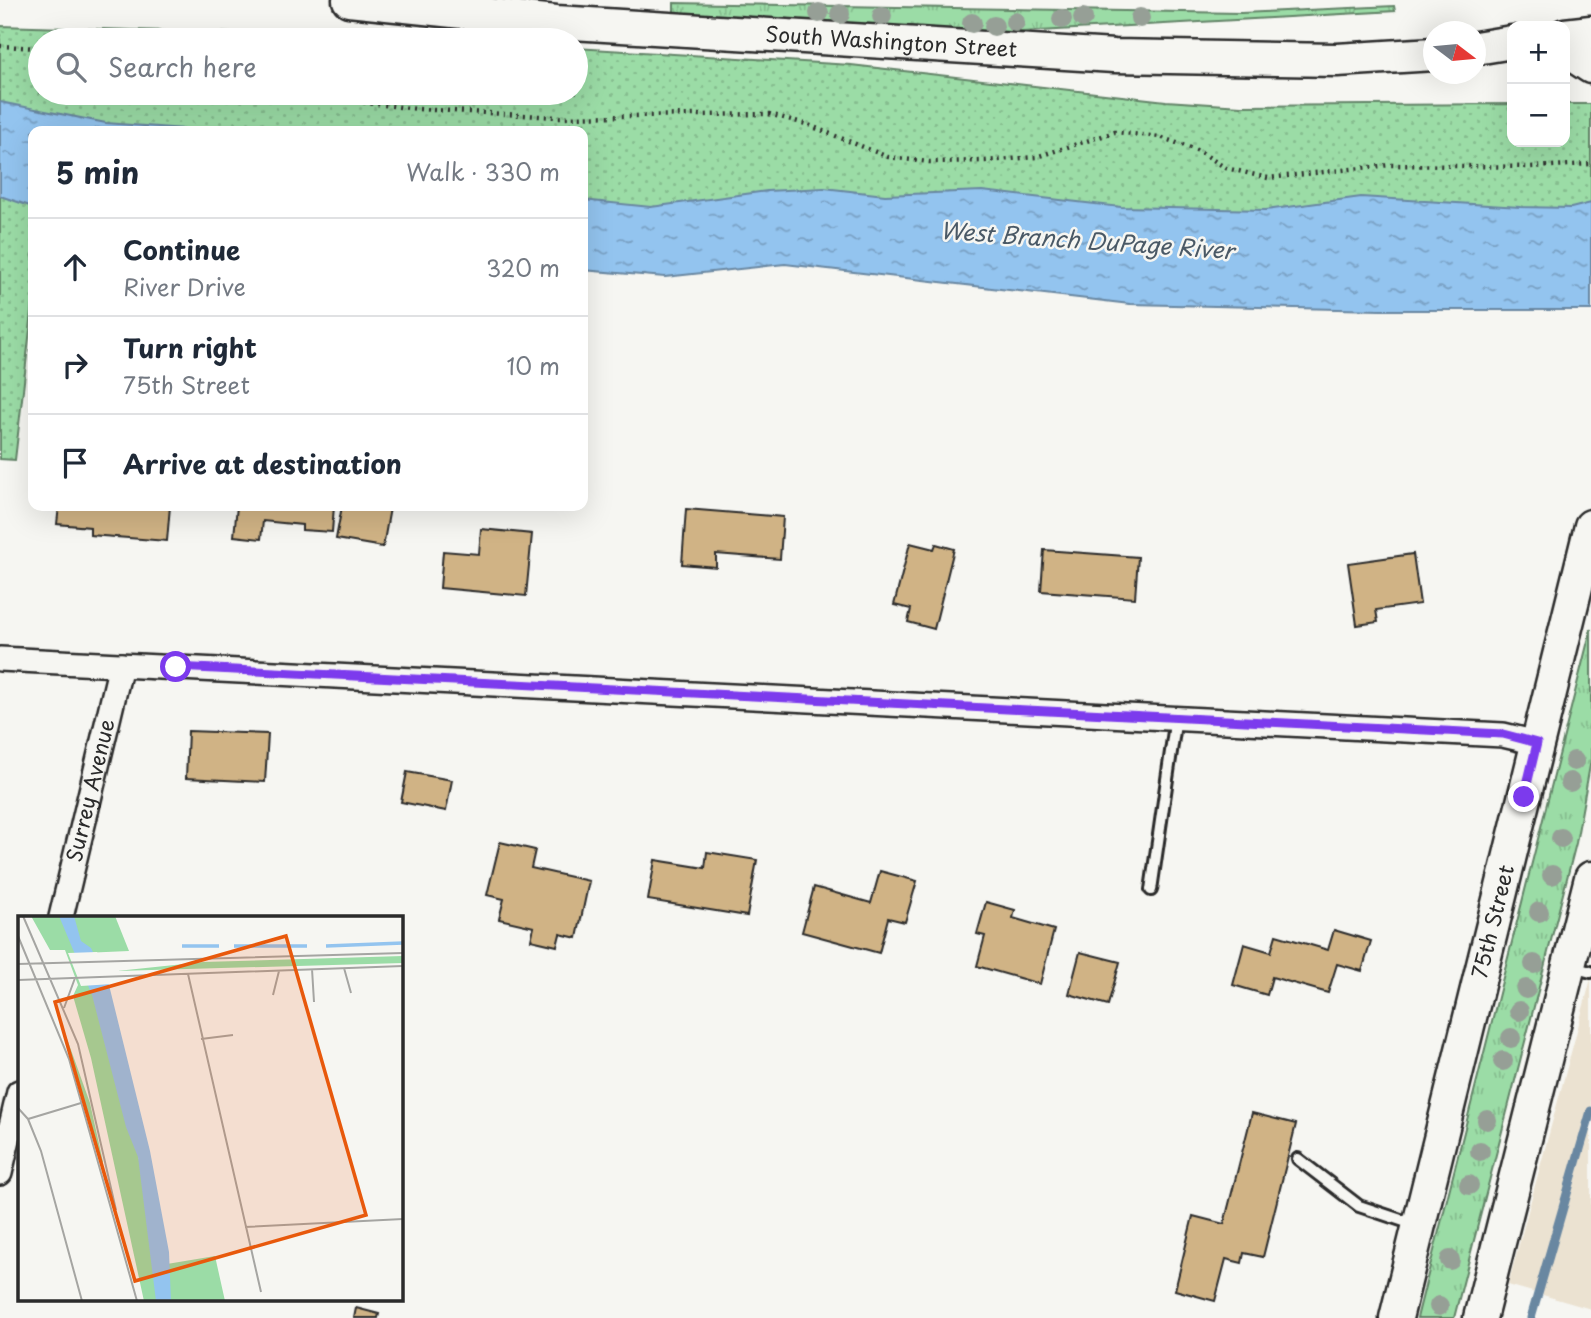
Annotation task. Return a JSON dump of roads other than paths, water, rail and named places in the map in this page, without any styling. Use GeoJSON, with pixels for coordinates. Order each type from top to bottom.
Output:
{"type":"FeatureCollection","features":[{"type":"Feature","properties":{"kind":"main road","name":"South Washington Street"},"geometry":{"type":"LineString","coordinates":[[349,0],[556,22],[1114,56],[1337,60],[1423,55]]}},
{"type":"Feature","properties":{"kind":"main road"},"geometry":{"type":"LineString","coordinates":[[1570,34],[1591,32]]}},
{"type":"Feature","properties":{"kind":"main road"},"geometry":{"type":"LineString","coordinates":[[1486,46],[1507,43]]}},
{"type":"Feature","properties":{"kind":"main road"},"geometry":{"type":"LineString","coordinates":[[1570,53],[1591,67]]}},
{"type":"Feature","properties":{"kind":"main road","name":"75th Street"},"geometry":{"type":"LineString","coordinates":[[1396,1318],[1591,526]]}},
{"type":"Feature","properties":{"kind":"main road"},"geometry":{"type":"LineString","coordinates":[[1480,1318],[1580,969],[1591,878]]}},
{"type":"Feature","properties":{"kind":"street"},"geometry":{"type":"LineString","coordinates":[[0,659],[1503,734],[1537,743]]}},
{"type":"Feature","properties":{"kind":"street","name":"Surrey Avenue"},"geometry":{"type":"LineString","coordinates":[[61,916],[121,665]]}},
{"type":"Feature","properties":{"kind":"street"},"geometry":{"type":"LineString","coordinates":[[0,1173],[18,1095]]}},
{"type":"Feature","properties":{"kind":"lane"},"geometry":{"type":"LineString","coordinates":[[1151,890],[1176,717]]}},
{"type":"Feature","properties":{"kind":"lane"},"geometry":{"type":"LineString","coordinates":[[1298,1159],[1359,1206],[1418,1226]]}},
{"type":"Feature","properties":{"kind":"water"},"geometry":{"type":"Polygon","coordinates":[[[0,102],[106,123],[145,126],[28,126],[28,205],[0,196],[0,102]]]}},
{"type":"Feature","properties":{"kind":"water","name":"West Branch DuPage River"},"geometry":{"type":"Polygon","coordinates":[[[824,188],[885,195],[982,191],[1121,207],[1266,210],[1361,197],[1520,207],[1571,208],[1591,203],[1591,310],[1380,310],[1130,304],[785,264],[665,277],[588,270],[588,201],[651,207],[767,191],[824,188]]]}},
{"type":"Feature","properties":{"kind":"waterway"},"geometry":{"type":"LineString","coordinates":[[1531,1318],[1591,1111]]}}]}
